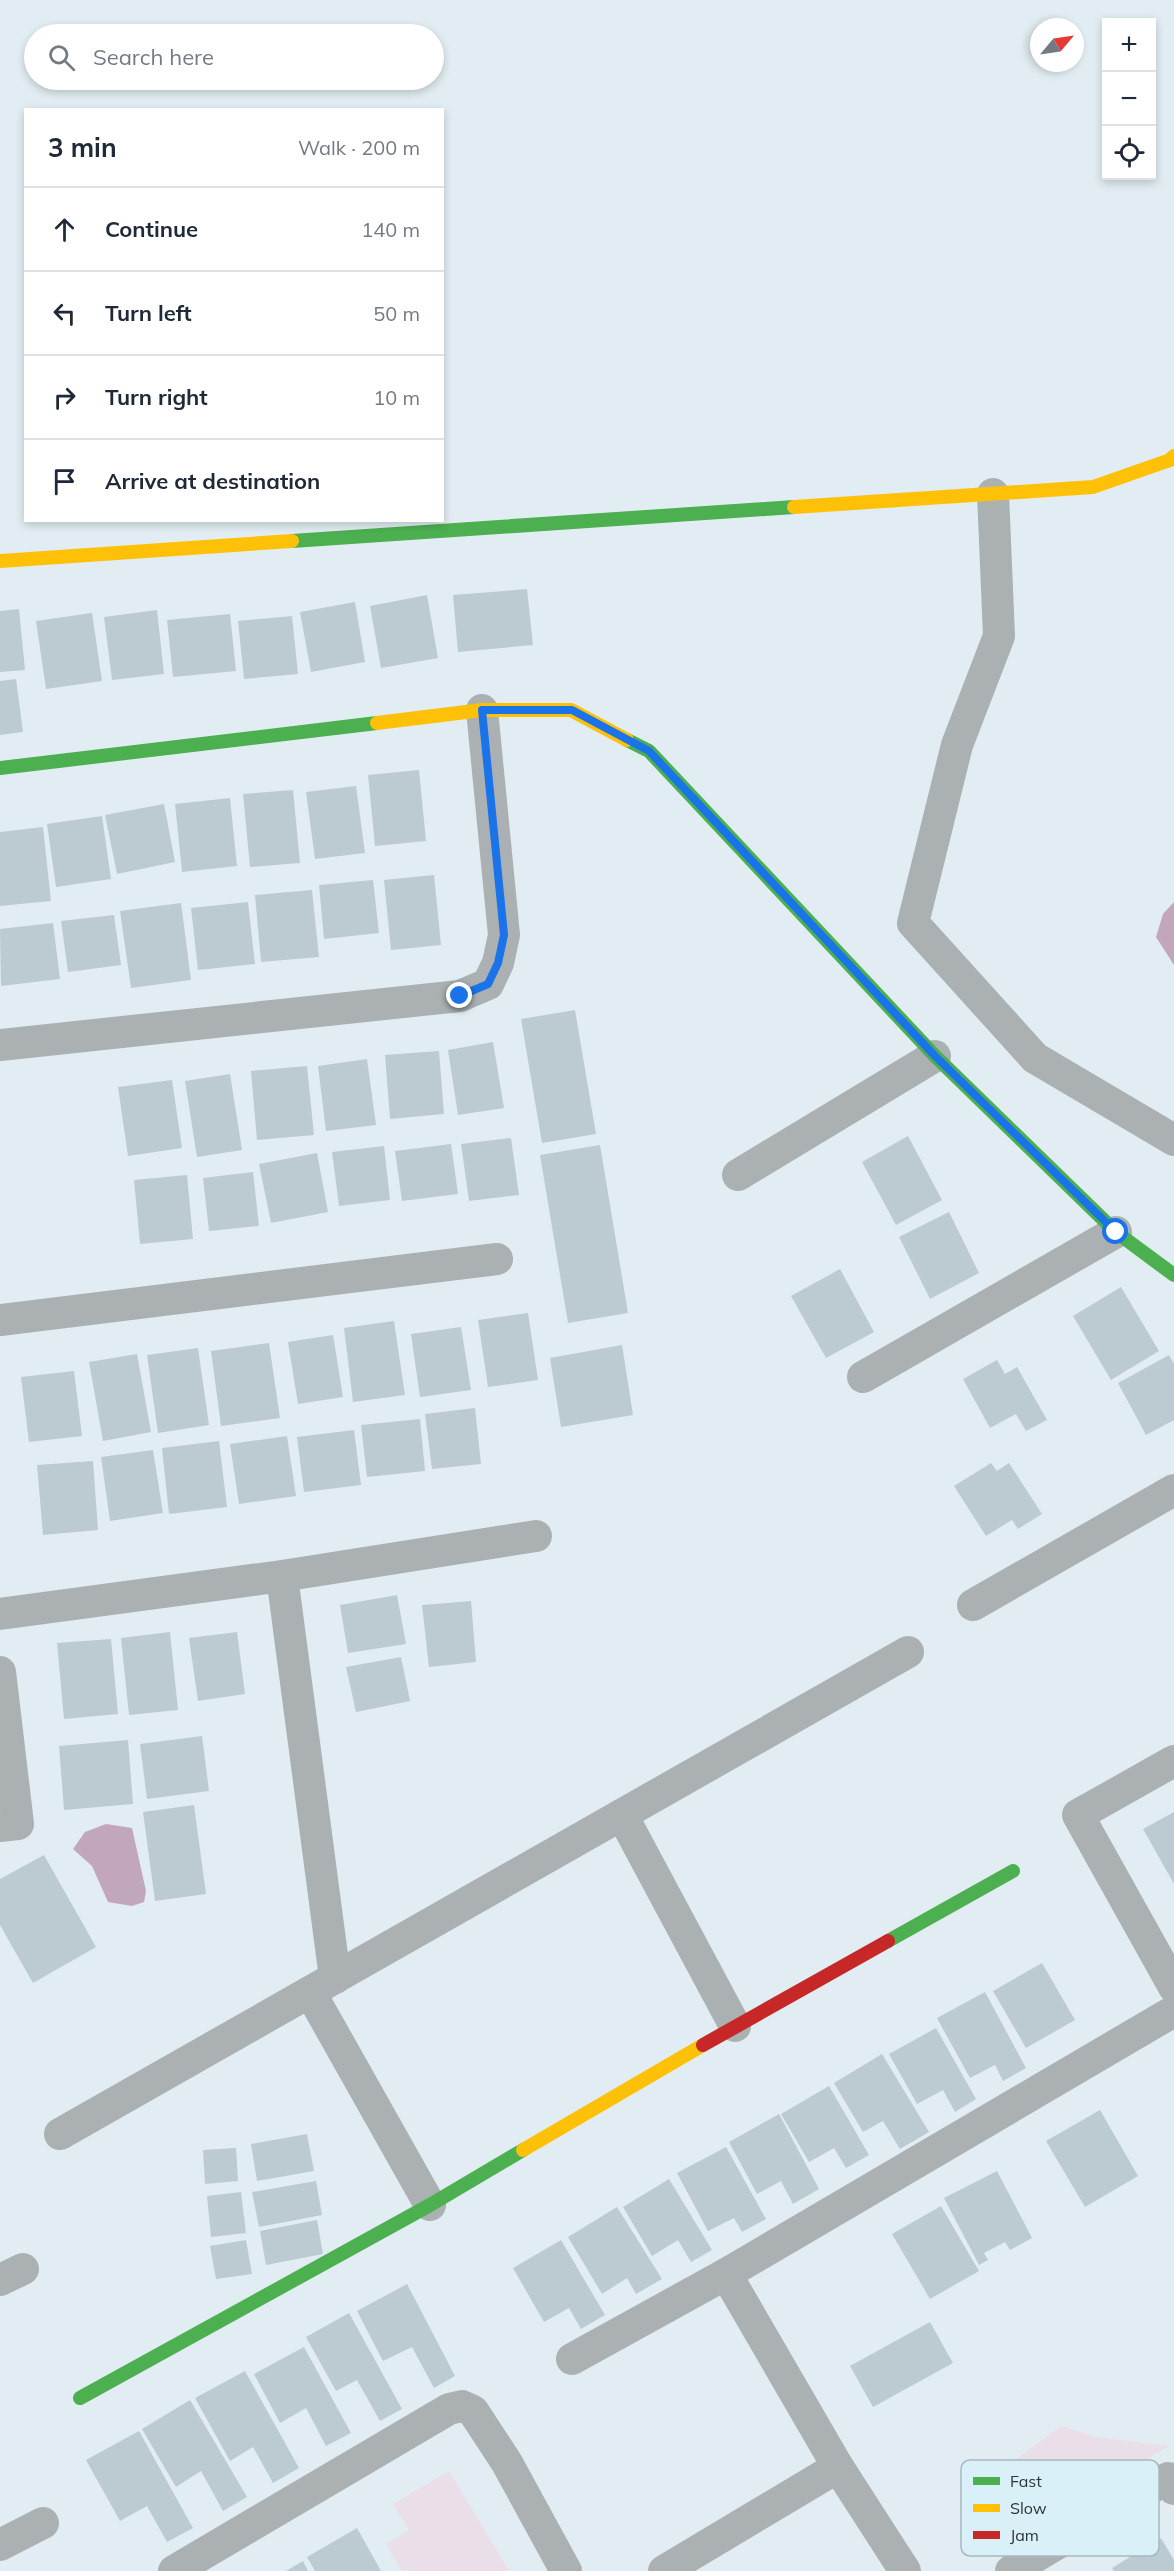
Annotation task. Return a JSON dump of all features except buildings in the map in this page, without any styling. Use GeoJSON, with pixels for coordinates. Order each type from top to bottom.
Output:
{"type":"FeatureCollection","features":[{"type":"Feature","properties":{"kind":"street"},"geometry":{"type":"LineString","coordinates":[[0,561],[1093,487],[1170,460],[1174,456]]}},
{"type":"Feature","properties":{"kind":"street"},"geometry":{"type":"LineString","coordinates":[[993,494],[999,636],[957,745],[913,923],[1035,1058],[1174,1140]]}},
{"type":"Feature","properties":{"kind":"street"},"geometry":{"type":"LineString","coordinates":[[0,768],[482,710],[572,710],[649,751],[935,1056],[1116,1232],[1174,1275]]}},
{"type":"Feature","properties":{"kind":"street"},"geometry":{"type":"LineString","coordinates":[[0,1045],[460,996],[488,984],[498,963],[504,935],[482,710]]}},
{"type":"Feature","properties":{"kind":"street"},"geometry":{"type":"LineString","coordinates":[[738,1175],[935,1056]]}},
{"type":"Feature","properties":{"kind":"street"},"geometry":{"type":"LineString","coordinates":[[862,1377],[1116,1232]]}},
{"type":"Feature","properties":{"kind":"street"},"geometry":{"type":"LineString","coordinates":[[0,1320],[497,1259]]}},
{"type":"Feature","properties":{"kind":"street"},"geometry":{"type":"LineString","coordinates":[[973,1605],[1174,1490]]}},
{"type":"Feature","properties":{"kind":"street"},"geometry":{"type":"LineString","coordinates":[[0,1614],[282,1576],[536,1536]]}},
{"type":"Feature","properties":{"kind":"street"},"geometry":{"type":"LineString","coordinates":[[282,1576],[323,1985],[430,2205]]}},
{"type":"Feature","properties":{"kind":"street"},"geometry":{"type":"LineString","coordinates":[[60,2134],[908,1652]]}},
{"type":"Feature","properties":{"kind":"street"},"geometry":{"type":"LineString","coordinates":[[0,1672],[18,1824],[0,1826]]}},
{"type":"Feature","properties":{"kind":"street"},"geometry":{"type":"LineString","coordinates":[[1174,1761],[1078,1815],[1174,1987]]}},
{"type":"Feature","properties":{"kind":"street"},"geometry":{"type":"LineString","coordinates":[[622,1815],[735,2026]]}},
{"type":"Feature","properties":{"kind":"street"},"geometry":{"type":"LineString","coordinates":[[80,2398],[430,2205],[735,2026],[1013,1871]]}},
{"type":"Feature","properties":{"kind":"street"},"geometry":{"type":"LineString","coordinates":[[572,2359],[726,2274],[1174,2011]]}},
{"type":"Feature","properties":{"kind":"street"},"geometry":{"type":"LineString","coordinates":[[726,2274],[838,2467],[905,2571]]}},
{"type":"Feature","properties":{"kind":"street"},"geometry":{"type":"LineString","coordinates":[[174,2571],[449,2409],[462,2406],[473,2411],[507,2463],[566,2571]]}},
{"type":"Feature","properties":{"kind":"street"},"geometry":{"type":"LineString","coordinates":[[664,2571],[838,2467]]}},
{"type":"Feature","properties":{"kind":"street"},"geometry":{"type":"LineString","coordinates":[[1159,2483],[1168,2478],[1174,2488]]}},
{"type":"Feature","properties":{"kind":"street"},"geometry":{"type":"LineString","coordinates":[[0,2545],[43,2523]]}},
{"type":"Feature","properties":{"kind":"street"},"geometry":{"type":"LineString","coordinates":[[1011,2571],[1036,2556]]}},
{"type":"Feature","properties":{"kind":"shaded area"},"geometry":{"type":"Polygon","coordinates":[[[1174,902],[1174,965],[1156,937],[1163,914],[1174,902]]]}},
{"type":"Feature","properties":{"kind":"shaded area"},"geometry":{"type":"Polygon","coordinates":[[[106,1824],[132,1828],[146,1891],[144,1902],[132,1906],[108,1902],[92,1866],[73,1849],[85,1832],[106,1824]]]}},
{"type":"Feature","properties":{"kind":"shaded area"},"geometry":{"type":"Polygon","coordinates":[[[1061,2426],[1096,2437],[1169,2446],[1145,2460],[1015,2460],[1061,2426]]]}},
{"type":"Feature","properties":{"kind":"shaded area"},"geometry":{"type":"Polygon","coordinates":[[[449,2471],[509,2571],[402,2571],[386,2544],[409,2530],[393,2504],[449,2471]]]}},
{"type":"Feature","properties":{"kind":"traffic: fast"},"geometry":{"type":"LineString","coordinates":[[292,541],[794,507]]}},
{"type":"Feature","properties":{"kind":"traffic: fast"},"geometry":{"type":"LineString","coordinates":[[0,768],[377,723]]}},
{"type":"Feature","properties":{"kind":"traffic: fast"},"geometry":{"type":"LineString","coordinates":[[627,740],[649,751],[935,1056],[1116,1232],[1174,1275]]}},
{"type":"Feature","properties":{"kind":"traffic: fast"},"geometry":{"type":"LineString","coordinates":[[888,1941],[1013,1871]]}},
{"type":"Feature","properties":{"kind":"traffic: fast"},"geometry":{"type":"LineString","coordinates":[[80,2398],[430,2205],[523,2150]]}},
{"type":"Feature","properties":{"kind":"traffic: slow"},"geometry":{"type":"LineString","coordinates":[[794,507],[1093,487],[1170,460],[1174,456]]}},
{"type":"Feature","properties":{"kind":"traffic: slow"},"geometry":{"type":"LineString","coordinates":[[0,561],[292,541]]}},
{"type":"Feature","properties":{"kind":"traffic: slow"},"geometry":{"type":"LineString","coordinates":[[377,723],[482,710],[571,710],[627,740]]}},
{"type":"Feature","properties":{"kind":"traffic: slow"},"geometry":{"type":"LineString","coordinates":[[523,2150],[703,2045]]}},
{"type":"Feature","properties":{"kind":"traffic: jam"},"geometry":{"type":"LineString","coordinates":[[703,2045],[888,1941]]}},
{"type":"Feature","properties":{"kind":"route"},"geometry":{"type":"LineString","coordinates":[[460,996],[488,984],[498,963],[504,935],[482,710],[572,710],[649,751],[935,1056],[1116,1232]]}}]}
